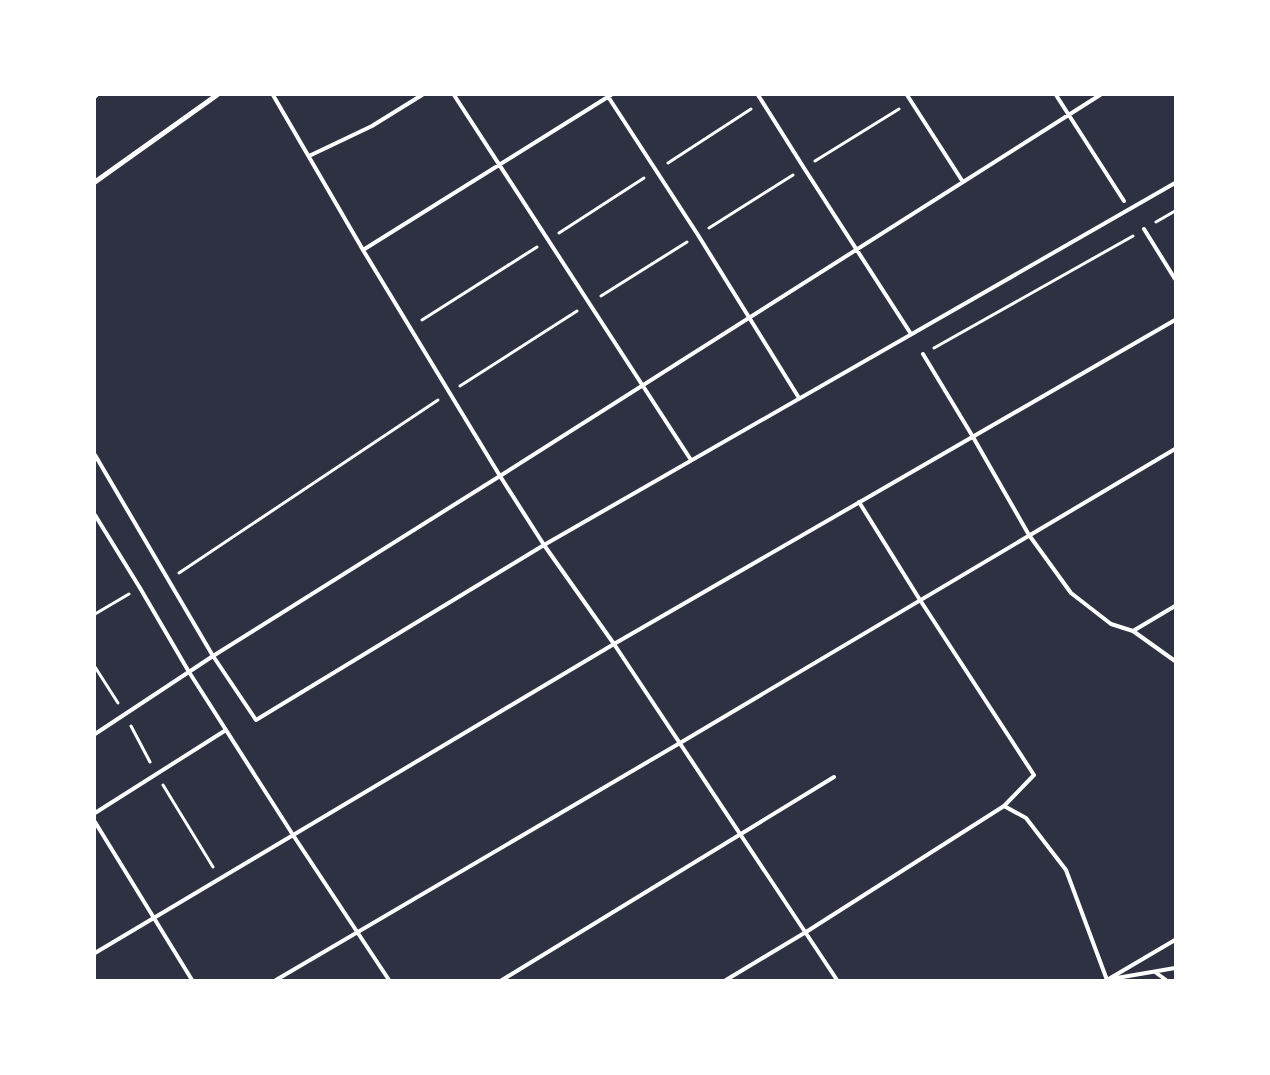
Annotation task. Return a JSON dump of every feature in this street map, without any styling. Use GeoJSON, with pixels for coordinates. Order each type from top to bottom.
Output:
{"type":"FeatureCollection","features":[{"type":"Feature","properties":{"kind":"street"},"geometry":{"type":"LineString","coordinates":[[95,182],[216,95]]}},
{"type":"Feature","properties":{"kind":"lane"},"geometry":{"type":"LineString","coordinates":[[273,95],[363,250],[500,476],[544,545],[614,644],[837,980]]}},
{"type":"Feature","properties":{"kind":"lane"},"geometry":{"type":"LineString","coordinates":[[309,156],[372,126],[422,95]]}},
{"type":"Feature","properties":{"kind":"lane"},"geometry":{"type":"LineString","coordinates":[[454,95],[691,460]]}},
{"type":"Feature","properties":{"kind":"lane"},"geometry":{"type":"LineString","coordinates":[[758,95],[911,334]]}},
{"type":"Feature","properties":{"kind":"lane"},"geometry":{"type":"LineString","coordinates":[[907,95],[963,182]]}},
{"type":"Feature","properties":{"kind":"lane"},"geometry":{"type":"LineString","coordinates":[[1056,95],[1124,201]]}},
{"type":"Feature","properties":{"kind":"lane"},"geometry":{"type":"LineString","coordinates":[[95,734],[213,656],[1100,95]]}},
{"type":"Feature","properties":{"kind":"lane"},"geometry":{"type":"LineString","coordinates":[[363,250],[608,96],[698,235],[799,398]]}},
{"type":"Feature","properties":{"kind":"lane"},"geometry":{"type":"LineString","coordinates":[[95,455],[213,656],[256,720],[544,545],[1175,183]]}},
{"type":"Feature","properties":{"kind":"lane"},"geometry":{"type":"LineString","coordinates":[[1144,229],[1175,279]]}},
{"type":"Feature","properties":{"kind":"lane"},"geometry":{"type":"LineString","coordinates":[[95,953],[614,644],[1175,320]]}},
{"type":"Feature","properties":{"kind":"lane"},"geometry":{"type":"LineString","coordinates":[[923,354],[973,437],[1028,535],[1071,593],[1111,624],[1133,632],[1175,661]]}},
{"type":"Feature","properties":{"kind":"lane"},"geometry":{"type":"LineString","coordinates":[[276,980],[1175,449]]}},
{"type":"Feature","properties":{"kind":"lane"},"geometry":{"type":"LineString","coordinates":[[726,980],[806,932],[1004,806],[1034,774],[920,600],[859,502]]}},
{"type":"Feature","properties":{"kind":"lane"},"geometry":{"type":"LineString","coordinates":[[95,515],[189,672],[293,835],[389,980]]}},
{"type":"Feature","properties":{"kind":"lane"},"geometry":{"type":"LineString","coordinates":[[1133,632],[1175,606]]}},
{"type":"Feature","properties":{"kind":"lane"},"geometry":{"type":"LineString","coordinates":[[95,813],[226,730]]}},
{"type":"Feature","properties":{"kind":"lane"},"geometry":{"type":"LineString","coordinates":[[502,980],[834,777]]}},
{"type":"Feature","properties":{"kind":"lane"},"geometry":{"type":"LineString","coordinates":[[1004,806],[1026,818],[1066,870],[1106,980]]}},
{"type":"Feature","properties":{"kind":"lane"},"geometry":{"type":"LineString","coordinates":[[95,822],[192,980]]}},
{"type":"Feature","properties":{"kind":"lane"},"geometry":{"type":"LineString","coordinates":[[1106,980],[1175,940]]}},
{"type":"Feature","properties":{"kind":"lane"},"geometry":{"type":"LineString","coordinates":[[1106,980],[1175,968]]}},
{"type":"Feature","properties":{"kind":"lane"},"geometry":{"type":"LineString","coordinates":[[1155,972],[1166,980]]}},
{"type":"Feature","properties":{"kind":"path"},"geometry":{"type":"LineString","coordinates":[[168,580],[450,392],[911,101]]}},
{"type":"Feature","properties":{"kind":"path"},"geometry":{"type":"LineString","coordinates":[[411,327],[763,102]]}},
{"type":"Feature","properties":{"kind":"path"},"geometry":{"type":"LineString","coordinates":[[923,354],[1175,210]]}},
{"type":"Feature","properties":{"kind":"path"},"geometry":{"type":"LineString","coordinates":[[95,614],[140,588]]}}]}
